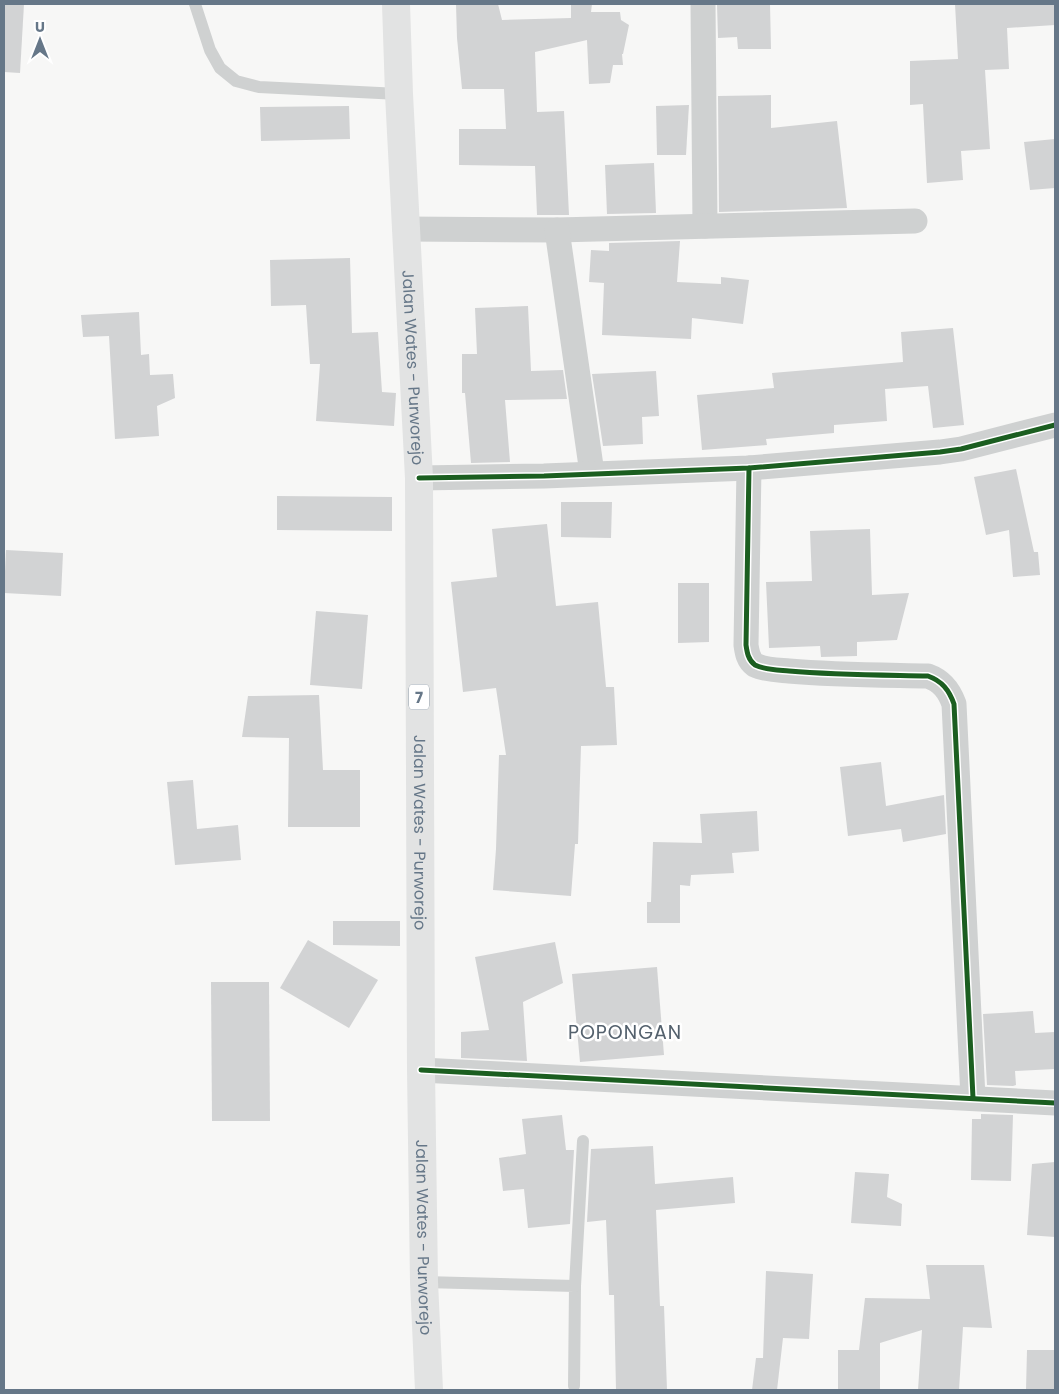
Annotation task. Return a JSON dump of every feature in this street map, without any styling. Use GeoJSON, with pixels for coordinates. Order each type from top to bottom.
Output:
{"type":"FeatureCollection","features":[{"type":"Feature","properties":{"kind":"highway","name":"Jalan Wates - Purworejo"},"geometry":{"type":"LineString","coordinates":[[396,4],[398,94],[419,478],[421,1070],[424,1282],[429,1390]]}},
{"type":"Feature","properties":{"kind":"street"},"geometry":{"type":"LineString","coordinates":[[703,4],[705,226]]}},
{"type":"Feature","properties":{"kind":"street"},"geometry":{"type":"LineString","coordinates":[[405,229],[557,230],[915,221]]}},
{"type":"Feature","properties":{"kind":"street"},"geometry":{"type":"LineString","coordinates":[[557,230],[592,473]]}},
{"type":"Feature","properties":{"kind":"street"},"geometry":{"type":"LineString","coordinates":[[419,478],[544,476],[749,468],[962,449],[1055,425]]}},
{"type":"Feature","properties":{"kind":"street"},"geometry":{"type":"LineString","coordinates":[[749,468],[746,645],[747,654],[752,663],[756,666],[770,669],[819,674],[928,676],[938,679],[950,694],[954,704],[972,1098]]}},
{"type":"Feature","properties":{"kind":"street"},"geometry":{"type":"LineString","coordinates":[[421,1070],[1055,1103]]}},
{"type":"Feature","properties":{"kind":"lane"},"geometry":{"type":"LineString","coordinates":[[195,4],[210,50],[220,68],[236,81],[259,87],[398,94]]}},
{"type":"Feature","properties":{"kind":"lane"},"geometry":{"type":"LineString","coordinates":[[574,1386],[575,1286],[583,1141]]}},
{"type":"Feature","properties":{"kind":"lane"},"geometry":{"type":"LineString","coordinates":[[424,1282],[575,1286]]}},
{"type":"Feature","properties":{"kind":"building"},"geometry":{"type":"Polygon","coordinates":[[[4,4],[24,4],[20,73],[4,72],[4,4]]]}},
{"type":"Feature","properties":{"kind":"building"},"geometry":{"type":"Polygon","coordinates":[[[456,4],[498,4],[502,20],[571,18],[571,4],[592,4],[591,12],[620,12],[621,20],[629,25],[622,54],[623,65],[613,65],[610,83],[589,84],[587,40],[535,52],[537,112],[564,111],[569,215],[537,215],[535,166],[459,165],[459,129],[506,129],[504,89],[462,89],[456,4]]]}},
{"type":"Feature","properties":{"kind":"building"},"geometry":{"type":"Polygon","coordinates":[[[717,4],[770,4],[771,49],[738,49],[737,37],[718,38],[717,4]]]}},
{"type":"Feature","properties":{"kind":"building"},"geometry":{"type":"Polygon","coordinates":[[[955,4],[1055,4],[1055,25],[1007,28],[1009,69],[985,70],[990,149],[961,151],[963,180],[927,183],[923,104],[910,105],[910,61],[958,59],[955,4]]]}},
{"type":"Feature","properties":{"kind":"building"},"geometry":{"type":"Polygon","coordinates":[[[771,95],[771,128],[837,121],[847,208],[719,212],[718,96],[771,95]]]}},
{"type":"Feature","properties":{"kind":"building"},"geometry":{"type":"Polygon","coordinates":[[[689,105],[686,155],[657,155],[656,106],[689,105]]]}},
{"type":"Feature","properties":{"kind":"building"},"geometry":{"type":"Polygon","coordinates":[[[349,106],[350,139],[261,141],[260,107],[349,106]]]}},
{"type":"Feature","properties":{"kind":"building"},"geometry":{"type":"Polygon","coordinates":[[[1055,139],[1055,188],[1030,190],[1024,142],[1055,139]]]}},
{"type":"Feature","properties":{"kind":"building"},"geometry":{"type":"Polygon","coordinates":[[[654,163],[656,213],[607,214],[605,165],[654,163]]]}},
{"type":"Feature","properties":{"kind":"building"},"geometry":{"type":"Polygon","coordinates":[[[680,241],[677,282],[721,284],[721,277],[749,280],[743,324],[692,318],[691,339],[602,335],[604,283],[589,282],[591,250],[609,251],[609,243],[680,241]]]}},
{"type":"Feature","properties":{"kind":"building"},"geometry":{"type":"Polygon","coordinates":[[[350,258],[352,333],[378,332],[382,392],[396,393],[394,426],[316,421],[320,364],[310,364],[306,305],[271,306],[270,260],[350,258]]]}},
{"type":"Feature","properties":{"kind":"building"},"geometry":{"type":"Polygon","coordinates":[[[528,306],[531,371],[563,370],[567,399],[505,400],[510,462],[471,463],[465,393],[462,393],[462,354],[477,354],[475,308],[528,306]]]}},
{"type":"Feature","properties":{"kind":"building"},"geometry":{"type":"Polygon","coordinates":[[[139,312],[141,355],[149,354],[150,375],[173,374],[175,398],[157,406],[159,436],[115,439],[109,336],[83,337],[81,315],[139,312]]]}},
{"type":"Feature","properties":{"kind":"building"},"geometry":{"type":"Polygon","coordinates":[[[953,328],[964,425],[933,428],[928,386],[885,389],[887,421],[834,425],[834,433],[766,439],[767,445],[702,450],[697,395],[774,388],[772,373],[903,362],[901,332],[953,328]]]}},
{"type":"Feature","properties":{"kind":"building"},"geometry":{"type":"Polygon","coordinates":[[[656,371],[659,416],[642,417],[643,444],[603,446],[592,374],[656,371]]]}},
{"type":"Feature","properties":{"kind":"building"},"geometry":{"type":"Polygon","coordinates":[[[1016,469],[1034,552],[1038,552],[1040,575],[1013,577],[1009,530],[986,535],[974,477],[1016,469]]]}},
{"type":"Feature","properties":{"kind":"building"},"geometry":{"type":"Polygon","coordinates":[[[277,496],[392,497],[392,531],[277,530],[277,496]]]}},
{"type":"Feature","properties":{"kind":"building"},"geometry":{"type":"Polygon","coordinates":[[[561,502],[612,502],[611,538],[561,537],[561,502]]]}},
{"type":"Feature","properties":{"kind":"building"},"geometry":{"type":"Polygon","coordinates":[[[547,524],[556,606],[598,602],[606,687],[614,687],[617,745],[581,746],[578,844],[575,844],[571,896],[493,890],[499,755],[506,755],[496,688],[463,692],[451,582],[497,577],[492,529],[547,524]]]}},
{"type":"Feature","properties":{"kind":"building"},"geometry":{"type":"Polygon","coordinates":[[[870,529],[872,595],[909,593],[897,640],[857,642],[857,656],[821,657],[820,646],[769,648],[766,582],[812,581],[810,531],[870,529]]]}},
{"type":"Feature","properties":{"kind":"building"},"geometry":{"type":"Polygon","coordinates":[[[6,550],[63,553],[61,596],[4,593],[6,550]]]}},
{"type":"Feature","properties":{"kind":"building"},"geometry":{"type":"Polygon","coordinates":[[[678,583],[709,583],[709,642],[678,643],[678,583]]]}},
{"type":"Feature","properties":{"kind":"building"},"geometry":{"type":"Polygon","coordinates":[[[316,611],[368,615],[362,689],[310,685],[316,611]]]}},
{"type":"Feature","properties":{"kind":"building"},"geometry":{"type":"Polygon","coordinates":[[[319,695],[323,770],[360,770],[360,827],[288,827],[289,738],[242,737],[248,696],[319,695]]]}},
{"type":"Feature","properties":{"kind":"building"},"geometry":{"type":"Polygon","coordinates":[[[881,762],[886,806],[944,795],[946,834],[903,842],[901,829],[848,836],[840,767],[881,762]]]}},
{"type":"Feature","properties":{"kind":"building"},"geometry":{"type":"Polygon","coordinates":[[[193,780],[197,829],[238,825],[241,860],[175,865],[167,782],[193,780]]]}},
{"type":"Feature","properties":{"kind":"building"},"geometry":{"type":"Polygon","coordinates":[[[757,811],[759,851],[732,853],[734,873],[691,875],[690,886],[680,885],[680,923],[647,923],[647,902],[651,902],[653,842],[702,843],[700,814],[757,811]]]}},
{"type":"Feature","properties":{"kind":"building"},"geometry":{"type":"Polygon","coordinates":[[[333,921],[400,921],[400,946],[333,945],[333,921]]]}},
{"type":"Feature","properties":{"kind":"building"},"geometry":{"type":"Polygon","coordinates":[[[308,940],[378,980],[349,1028],[280,988],[308,940]]]}},
{"type":"Feature","properties":{"kind":"building"},"geometry":{"type":"Polygon","coordinates":[[[555,942],[563,983],[523,1002],[527,1061],[461,1058],[461,1032],[489,1030],[475,957],[555,942]]]}},
{"type":"Feature","properties":{"kind":"building"},"geometry":{"type":"Polygon","coordinates":[[[657,967],[664,1055],[580,1062],[572,974],[657,967]]]}},
{"type":"Feature","properties":{"kind":"building"},"geometry":{"type":"Polygon","coordinates":[[[211,982],[269,982],[270,1121],[212,1121],[211,982]]]}},
{"type":"Feature","properties":{"kind":"building"},"geometry":{"type":"Polygon","coordinates":[[[1033,1011],[1035,1033],[1055,1032],[1055,1069],[1015,1071],[1016,1085],[987,1085],[983,1014],[1033,1011]]]}},
{"type":"Feature","properties":{"kind":"building"},"geometry":{"type":"Polygon","coordinates":[[[981,1114],[1013,1115],[1011,1181],[971,1180],[972,1119],[981,1119],[981,1114]]]}},
{"type":"Feature","properties":{"kind":"building"},"geometry":{"type":"Polygon","coordinates":[[[562,1115],[566,1150],[574,1150],[570,1224],[528,1228],[524,1189],[503,1191],[499,1158],[526,1154],[522,1119],[562,1115]]]}},
{"type":"Feature","properties":{"kind":"building"},"geometry":{"type":"Polygon","coordinates":[[[653,1146],[655,1184],[733,1177],[735,1203],[656,1210],[660,1306],[664,1306],[667,1390],[616,1390],[614,1295],[609,1295],[606,1220],[587,1222],[591,1149],[653,1146]]]}},
{"type":"Feature","properties":{"kind":"building"},"geometry":{"type":"Polygon","coordinates":[[[1055,1162],[1055,1237],[1027,1235],[1032,1164],[1055,1162]]]}},
{"type":"Feature","properties":{"kind":"building"},"geometry":{"type":"Polygon","coordinates":[[[855,1172],[889,1174],[887,1197],[902,1204],[901,1226],[851,1223],[855,1172]]]}},
{"type":"Feature","properties":{"kind":"building"},"geometry":{"type":"Polygon","coordinates":[[[926,1265],[984,1265],[992,1328],[963,1327],[959,1390],[918,1390],[922,1330],[880,1343],[880,1390],[838,1390],[838,1350],[859,1350],[865,1298],[930,1299],[926,1265]]]}},
{"type":"Feature","properties":{"kind":"building"},"geometry":{"type":"Polygon","coordinates":[[[766,1271],[813,1274],[809,1339],[783,1338],[777,1390],[752,1390],[756,1358],[763,1358],[766,1271]]]}},
{"type":"Feature","properties":{"kind":"building"},"geometry":{"type":"Polygon","coordinates":[[[1027,1350],[1055,1350],[1055,1390],[1026,1390],[1027,1350]]]}},
{"type":"Feature","properties":{"kind":"cycle path"},"geometry":{"type":"LineString","coordinates":[[419,478],[544,476],[749,468],[940,452],[961,449],[1055,425]]}},
{"type":"Feature","properties":{"kind":"cycle path"},"geometry":{"type":"LineString","coordinates":[[749,468],[746,645],[751,661],[755,665],[767,669],[858,675],[928,676],[944,687],[950,694],[954,704],[973,1098]]}},
{"type":"Feature","properties":{"kind":"cycle path"},"geometry":{"type":"LineString","coordinates":[[421,1070],[1055,1103]]}},
{"type":"Feature","properties":{"kind":"district","name":"POPONGAN"},"geometry":{"type":"Point","coordinates":[625,1032]}}]}
